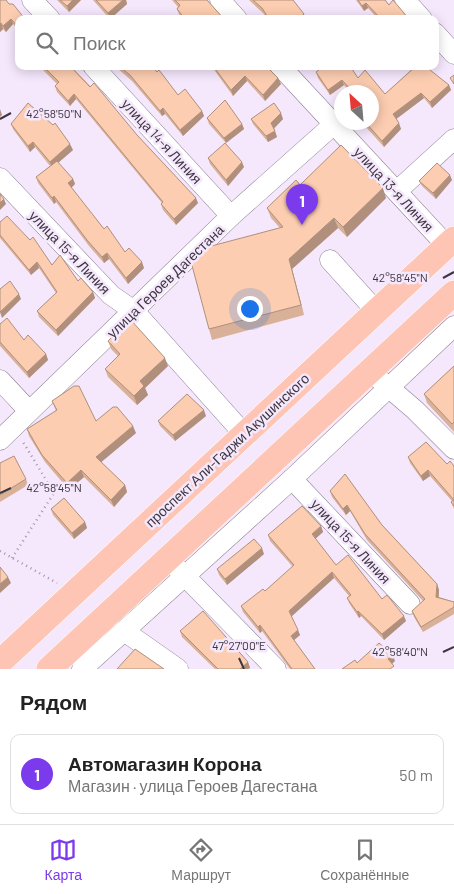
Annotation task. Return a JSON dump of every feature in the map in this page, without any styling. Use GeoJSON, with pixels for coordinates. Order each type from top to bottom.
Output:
{"type":"FeatureCollection","features":[{"type":"Feature","properties":{"kind":"main road","name":"проспект Али-Гаджи Акушинского"},"geometry":{"type":"LineString","coordinates":[[0,662],[450,242]]}},
{"type":"Feature","properties":{"kind":"main road"},"geometry":{"type":"LineString","coordinates":[[49,669],[221,508],[379,379],[454,293]]}},
{"type":"Feature","properties":{"kind":"main road"},"geometry":{"type":"LineString","coordinates":[[192,482],[209,479],[215,486],[221,508]]}},
{"type":"Feature","properties":{"kind":"street"},"geometry":{"type":"LineString","coordinates":[[32,0],[46,15]]}},
{"type":"Feature","properties":{"kind":"street"},"geometry":{"type":"LineString","coordinates":[[220,0],[233,15]]}},
{"type":"Feature","properties":{"kind":"street"},"geometry":{"type":"LineString","coordinates":[[405,0],[418,15]]}},
{"type":"Feature","properties":{"kind":"street"},"geometry":{"type":"LineString","coordinates":[[439,37],[454,54]]}},
{"type":"Feature","properties":{"kind":"street","name":"улица 14-я Линия"},"geometry":{"type":"LineString","coordinates":[[97,70],[231,216]]}},
{"type":"Feature","properties":{"kind":"street","name":"улица 13-я Линия"},"geometry":{"type":"LineString","coordinates":[[284,70],[333,125],[450,242]]}},
{"type":"Feature","properties":{"kind":"street","name":"улица Героев Дагестана"},"geometry":{"type":"LineString","coordinates":[[7,434],[231,216],[333,125]]}},
{"type":"Feature","properties":{"kind":"street"},"geometry":{"type":"LineString","coordinates":[[397,191],[454,139]]}},
{"type":"Feature","properties":{"kind":"street","name":"улица 15-я Линия"},"geometry":{"type":"LineString","coordinates":[[0,178],[111,295],[134,311],[244,434]]}},
{"type":"Feature","properties":{"kind":"street"},"geometry":{"type":"LineString","coordinates":[[330,260],[376,311]]}},
{"type":"Feature","properties":{"kind":"street"},"geometry":{"type":"LineString","coordinates":[[82,669],[292,479],[379,379],[454,326]]}},
{"type":"Feature","properties":{"kind":"street"},"geometry":{"type":"LineString","coordinates":[[379,379],[454,449]]}},
{"type":"Feature","properties":{"kind":"street"},"geometry":{"type":"LineString","coordinates":[[0,380],[29,411]]}},
{"type":"Feature","properties":{"kind":"street","name":"улица 15-я Линия"},"geometry":{"type":"LineString","coordinates":[[292,479],[410,604]]}},
{"type":"Feature","properties":{"kind":"street"},"geometry":{"type":"LineString","coordinates":[[168,559],[276,669]]}},
{"type":"Feature","properties":{"kind":"street"},"geometry":{"type":"LineString","coordinates":[[124,631],[178,669]]}},
{"type":"Feature","properties":{"kind":"path"},"geometry":{"type":"LineString","coordinates":[[7,434],[54,493],[12,558]]}},
{"type":"Feature","properties":{"kind":"path"},"geometry":{"type":"LineString","coordinates":[[0,551],[74,592]]}},
{"type":"Feature","properties":{"kind":"building"},"geometry":{"type":"Polygon","coordinates":[[[0,0],[6,0],[9,4],[13,4],[22,15],[15,15],[15,24],[11,19],[3,26],[0,24],[0,0]]]}},
{"type":"Feature","properties":{"kind":"building"},"geometry":{"type":"Polygon","coordinates":[[[60,0],[73,0],[67,6],[60,0]]]}},
{"type":"Feature","properties":{"kind":"building"},"geometry":{"type":"Polygon","coordinates":[[[96,0],[123,0],[108,13],[96,0]]]}},
{"type":"Feature","properties":{"kind":"building"},"geometry":{"type":"Polygon","coordinates":[[[175,0],[207,0],[220,15],[182,15],[177,9],[180,5],[175,0]]]}},
{"type":"Feature","properties":{"kind":"building"},"geometry":{"type":"Polygon","coordinates":[[[253,0],[293,0],[304,14],[266,15],[253,0]]]}},
{"type":"Feature","properties":{"kind":"building"},"geometry":{"type":"Polygon","coordinates":[[[358,0],[385,0],[389,5],[393,0],[406,15],[377,15],[366,3],[362,6],[358,0]]]}},
{"type":"Feature","properties":{"kind":"building"},"geometry":{"type":"Polygon","coordinates":[[[47,70],[74,70],[90,87],[94,83],[137,135],[196,198],[174,219],[161,204],[163,202],[74,94],[68,101],[55,86],[59,82],[47,70]]]}},
{"type":"Feature","properties":{"kind":"building"},"geometry":{"type":"Polygon","coordinates":[[[124,70],[155,70],[157,72],[159,70],[178,95],[185,89],[202,111],[180,130],[163,108],[160,111],[124,70]]]}},
{"type":"Feature","properties":{"kind":"building"},"geometry":{"type":"Polygon","coordinates":[[[216,70],[270,70],[278,78],[263,95],[245,76],[231,90],[216,70]]]}},
{"type":"Feature","properties":{"kind":"building"},"geometry":{"type":"Polygon","coordinates":[[[319,70],[353,70],[358,78],[365,70],[378,85],[347,85],[342,80],[328,90],[316,72],[319,70]]]}},
{"type":"Feature","properties":{"kind":"building"},"geometry":{"type":"Polygon","coordinates":[[[412,70],[430,70],[449,85],[430,102],[421,93],[393,114],[399,123],[382,141],[372,130],[379,130],[379,87],[385,94],[412,70]]]}},
{"type":"Feature","properties":{"kind":"building"},"geometry":{"type":"Polygon","coordinates":[[[454,75],[454,84],[450,78],[454,75]]]}},
{"type":"Feature","properties":{"kind":"building"},"geometry":{"type":"Polygon","coordinates":[[[225,100],[242,124],[224,138],[207,118],[225,100]]]}},
{"type":"Feature","properties":{"kind":"building"},"geometry":{"type":"Polygon","coordinates":[[[28,103],[53,125],[55,123],[70,144],[50,162],[33,142],[28,146],[11,124],[28,103]]]}},
{"type":"Feature","properties":{"kind":"building"},"geometry":{"type":"Polygon","coordinates":[[[274,103],[281,113],[271,123],[275,131],[266,136],[251,119],[274,103]]]}},
{"type":"Feature","properties":{"kind":"building"},"geometry":{"type":"Polygon","coordinates":[[[225,143],[242,162],[226,180],[208,158],[225,143]]]}},
{"type":"Feature","properties":{"kind":"building"},"geometry":{"type":"Polygon","coordinates":[[[341,145],[383,188],[343,227],[334,218],[289,259],[301,305],[209,329],[190,258],[200,249],[283,227],[267,208],[296,180],[300,185],[341,145]]]}},
{"type":"Feature","properties":{"kind":"building"},"geometry":{"type":"Polygon","coordinates":[[[57,161],[73,179],[68,183],[104,229],[107,226],[125,252],[129,248],[142,262],[126,278],[107,253],[102,257],[54,196],[52,198],[36,177],[57,161]]]}},
{"type":"Feature","properties":{"kind":"building"},"geometry":{"type":"Polygon","coordinates":[[[437,163],[450,175],[433,193],[419,181],[437,163]]]}},
{"type":"Feature","properties":{"kind":"building"},"geometry":{"type":"Polygon","coordinates":[[[0,194],[4,199],[0,203],[0,194]]]}},
{"type":"Feature","properties":{"kind":"building"},"geometry":{"type":"Polygon","coordinates":[[[7,216],[30,240],[33,237],[52,265],[60,255],[78,281],[81,278],[93,292],[56,330],[37,311],[57,292],[37,262],[29,270],[0,235],[0,222],[7,216]]]}},
{"type":"Feature","properties":{"kind":"building"},"geometry":{"type":"Polygon","coordinates":[[[10,281],[19,294],[0,312],[0,289],[10,281]]]}},
{"type":"Feature","properties":{"kind":"building"},"geometry":{"type":"Polygon","coordinates":[[[7,318],[24,340],[28,335],[46,354],[27,372],[0,342],[0,324],[7,318]]]}},
{"type":"Feature","properties":{"kind":"building"},"geometry":{"type":"Polygon","coordinates":[[[130,319],[165,358],[140,381],[144,386],[134,396],[105,369],[120,354],[108,341],[130,319]]]}},
{"type":"Feature","properties":{"kind":"building"},"geometry":{"type":"Polygon","coordinates":[[[454,366],[454,422],[452,424],[424,394],[454,366]]]}},
{"type":"Feature","properties":{"kind":"building"},"geometry":{"type":"Polygon","coordinates":[[[74,386],[79,386],[96,421],[113,407],[117,407],[133,426],[96,457],[125,485],[111,500],[81,470],[67,483],[42,455],[27,429],[57,410],[52,401],[74,386]]]}},
{"type":"Feature","properties":{"kind":"building"},"geometry":{"type":"Polygon","coordinates":[[[187,394],[204,410],[173,435],[158,421],[187,394]]]}},
{"type":"Feature","properties":{"kind":"building"},"geometry":{"type":"Polygon","coordinates":[[[426,442],[447,464],[450,461],[454,466],[454,500],[428,470],[421,476],[408,457],[426,442]]]}},
{"type":"Feature","properties":{"kind":"building"},"geometry":{"type":"Polygon","coordinates":[[[14,456],[26,479],[0,495],[0,463],[14,456]]]}},
{"type":"Feature","properties":{"kind":"building"},"geometry":{"type":"Polygon","coordinates":[[[345,474],[382,525],[437,584],[436,597],[454,602],[454,607],[421,627],[412,611],[425,599],[365,534],[347,505],[343,509],[330,491],[345,474]]]}},
{"type":"Feature","properties":{"kind":"building"},"geometry":{"type":"Polygon","coordinates":[[[64,498],[85,522],[72,533],[51,509],[64,498]]]}},
{"type":"Feature","properties":{"kind":"building"},"geometry":{"type":"Polygon","coordinates":[[[302,506],[321,526],[312,534],[336,565],[348,555],[382,599],[387,595],[404,616],[382,634],[357,612],[347,598],[351,595],[332,572],[289,611],[298,630],[291,636],[315,669],[292,669],[260,625],[258,627],[241,606],[263,589],[265,591],[294,565],[268,535],[302,506]]]}},
{"type":"Feature","properties":{"kind":"building"},"geometry":{"type":"Polygon","coordinates":[[[254,539],[262,548],[225,579],[217,569],[254,539]]]}},
{"type":"Feature","properties":{"kind":"building"},"geometry":{"type":"Polygon","coordinates":[[[0,567],[8,577],[0,584],[0,567]]]}},
{"type":"Feature","properties":{"kind":"building"},"geometry":{"type":"Polygon","coordinates":[[[203,611],[248,662],[240,669],[218,669],[180,631],[203,611]]]}},
{"type":"Feature","properties":{"kind":"building"},"geometry":{"type":"Polygon","coordinates":[[[379,643],[393,655],[388,659],[394,666],[390,669],[342,669],[355,660],[357,663],[379,643]]]}},
{"type":"Feature","properties":{"kind":"building"},"geometry":{"type":"Polygon","coordinates":[[[135,649],[164,669],[117,669],[135,649]]]}},
{"type":"Feature","properties":{"kind":"place","name":"Автомагазин Корона"},"geometry":{"type":"Point","coordinates":[302,225]}}]}
